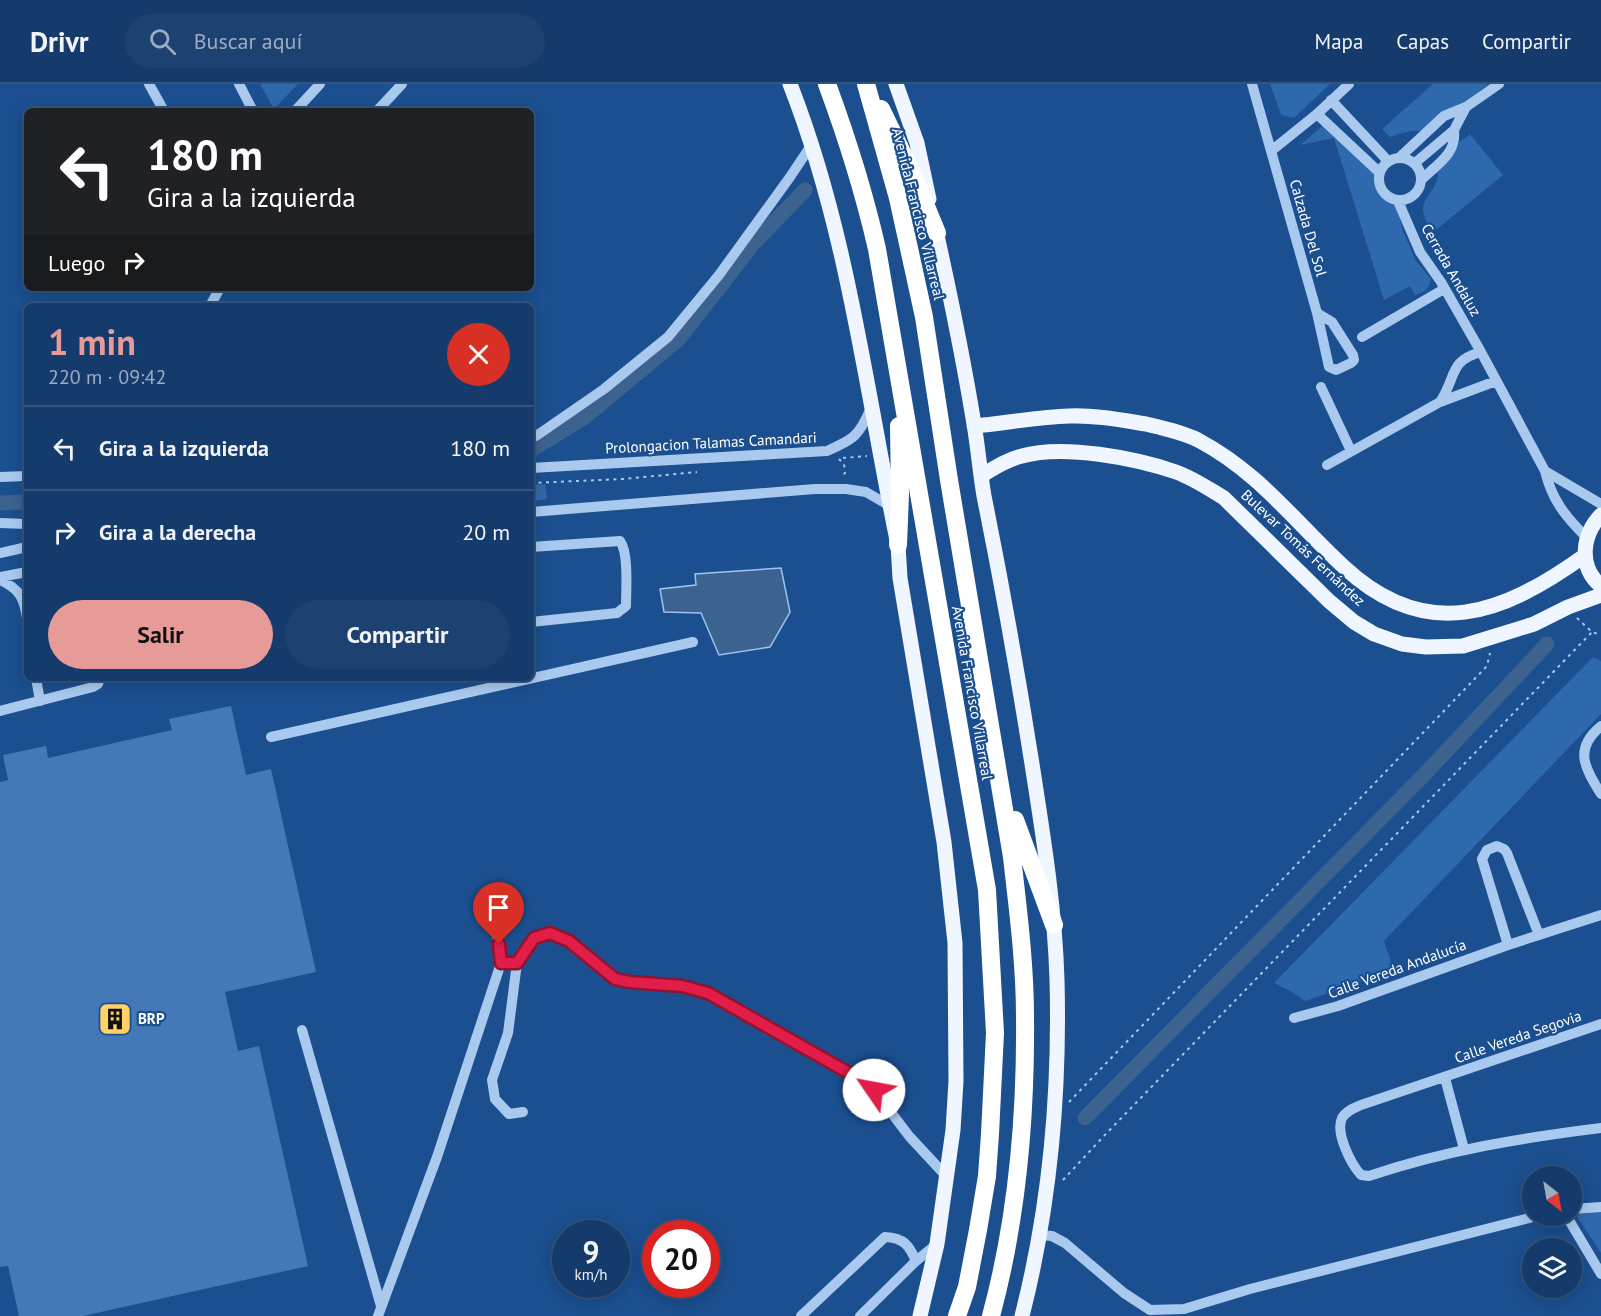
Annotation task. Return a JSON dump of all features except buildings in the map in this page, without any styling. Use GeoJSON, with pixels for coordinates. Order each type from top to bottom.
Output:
{"type":"FeatureCollection","features":[{"type":"Feature","properties":{"kind":"highway","name":"Avenida Francisco Villarreal"},"geometry":{"type":"LineString","coordinates":[[826,84],[856,166],[868,208],[885,294],[898,382],[912,449],[987,890],[995,1033],[987,1176],[967,1287],[957,1316]]}},
{"type":"Feature","properties":{"kind":"highway","name":"Avenida Francisco Villarreal"},"geometry":{"type":"LineString","coordinates":[[867,84],[898,198],[924,317],[994,759],[1012,857],[1025,1016],[1022,1124],[1016,1185],[991,1316]]}},
{"type":"Feature","properties":{"kind":"highway"},"geometry":{"type":"LineString","coordinates":[[867,84],[913,175],[937,233]]}},
{"type":"Feature","properties":{"kind":"highway"},"geometry":{"type":"LineString","coordinates":[[898,382],[900,494],[898,545]]}},
{"type":"Feature","properties":{"kind":"highway"},"geometry":{"type":"LineString","coordinates":[[994,759],[1022,843],[1054,925]]}},
{"type":"Feature","properties":{"kind":"main road"},"geometry":{"type":"LineString","coordinates":[[790,84],[812,144],[838,236],[898,545],[900,578],[944,842],[955,943],[956,1081],[947,1177],[937,1244],[920,1316]]}},
{"type":"Feature","properties":{"kind":"main road","name":"Avenida Francisco Villarreal"},"geometry":{"type":"LineString","coordinates":[[896,84],[917,143],[937,233],[974,426],[1027,732],[1054,925],[1057,978],[1055,1116],[1047,1188],[1022,1316]]}},
{"type":"Feature","properties":{"kind":"main road","name":"Bulevar Tomás Fernández"},"geometry":{"type":"LineString","coordinates":[[974,426],[1070,416],[1115,418],[1161,427],[1196,439],[1233,460],[1255,478],[1343,567],[1367,587],[1397,603],[1435,614],[1470,612],[1502,604],[1557,576],[1584,556]]}},
{"type":"Feature","properties":{"kind":"main road","name":"Bulevar Tomás Fernández"},"geometry":{"type":"LineString","coordinates":[[981,476],[1002,463],[1023,455],[1048,452],[1092,454],[1177,472],[1224,498],[1329,602],[1354,622],[1374,634],[1402,644],[1426,647],[1462,646],[1534,624],[1568,607],[1601,595]]}},
{"type":"Feature","properties":{"kind":"main road"},"geometry":{"type":"LineString","coordinates":[[1601,515],[1586,537],[1584,556],[1593,577],[1601,586]]}},
{"type":"Feature","properties":{"kind":"street"},"geometry":{"type":"LineString","coordinates":[[149,84],[162,108]]}},
{"type":"Feature","properties":{"kind":"street"},"geometry":{"type":"LineString","coordinates":[[239,84],[251,108]]}},
{"type":"Feature","properties":{"kind":"street"},"geometry":{"type":"LineString","coordinates":[[298,108],[320,84]]}},
{"type":"Feature","properties":{"kind":"street"},"geometry":{"type":"LineString","coordinates":[[379,108],[402,84]]}},
{"type":"Feature","properties":{"kind":"street","name":"Calzada Del Sol"},"geometry":{"type":"LineString","coordinates":[[1252,84],[1317,313],[1329,367],[1336,370],[1351,363],[1354,360],[1353,355],[1332,322],[1317,313]]}},
{"type":"Feature","properties":{"kind":"street"},"geometry":{"type":"LineString","coordinates":[[1271,151],[1350,84]]}},
{"type":"Feature","properties":{"kind":"street"},"geometry":{"type":"LineString","coordinates":[[1380,173],[1443,116],[1466,107],[1499,84]]}},
{"type":"Feature","properties":{"kind":"street"},"geometry":{"type":"LineString","coordinates":[[1331,100],[1394,160],[1415,164]]}},
{"type":"Feature","properties":{"kind":"street"},"geometry":{"type":"LineString","coordinates":[[1415,164],[1454,130],[1466,107]]}},
{"type":"Feature","properties":{"kind":"street"},"geometry":{"type":"LineString","coordinates":[[1317,114],[1380,173],[1381,188],[1391,199],[1398,201],[1412,197],[1418,192],[1422,179],[1453,148],[1454,130]]}},
{"type":"Feature","properties":{"kind":"street"},"geometry":{"type":"LineString","coordinates":[[536,436],[604,389],[668,337],[719,275],[812,144]]}},
{"type":"Feature","properties":{"kind":"street"},"geometry":{"type":"LineString","coordinates":[[1415,164],[1422,179]]}},
{"type":"Feature","properties":{"kind":"street","name":"Cerrada Andaluz"},"geometry":{"type":"LineString","coordinates":[[1398,201],[1416,245],[1481,352],[1545,471],[1550,491],[1562,511],[1586,537]]}},
{"type":"Feature","properties":{"kind":"street"},"geometry":{"type":"LineString","coordinates":[[1362,337],[1444,289]]}},
{"type":"Feature","properties":{"kind":"street"},"geometry":{"type":"LineString","coordinates":[[1440,402],[1447,392],[1457,364],[1464,358],[1481,352]]}},
{"type":"Feature","properties":{"kind":"street"},"geometry":{"type":"LineString","coordinates":[[1327,465],[1440,402],[1496,381]]}},
{"type":"Feature","properties":{"kind":"street"},"geometry":{"type":"LineString","coordinates":[[1321,387],[1351,451]]}},
{"type":"Feature","properties":{"kind":"street"},"geometry":{"type":"LineString","coordinates":[[850,441],[862,429],[871,408]]}},
{"type":"Feature","properties":{"kind":"street","name":"Prolongacion Talamas Camandari"},"geometry":{"type":"LineString","coordinates":[[534,468],[827,451],[850,441]]}},
{"type":"Feature","properties":{"kind":"street"},"geometry":{"type":"LineString","coordinates":[[1545,471],[1601,504]]}},
{"type":"Feature","properties":{"kind":"street"},"geometry":{"type":"LineString","coordinates":[[0,477],[24,476]]}},
{"type":"Feature","properties":{"kind":"street"},"geometry":{"type":"LineString","coordinates":[[534,512],[815,489],[846,489],[866,492],[890,506]]}},
{"type":"Feature","properties":{"kind":"street"},"geometry":{"type":"LineString","coordinates":[[0,523],[24,524]]}},
{"type":"Feature","properties":{"kind":"street"},"geometry":{"type":"LineString","coordinates":[[534,547],[620,541],[623,545],[625,563],[626,606],[617,613],[534,622]]}},
{"type":"Feature","properties":{"kind":"street"},"geometry":{"type":"LineString","coordinates":[[0,553],[24,547]]}},
{"type":"Feature","properties":{"kind":"street"},"geometry":{"type":"LineString","coordinates":[[0,578],[24,573]]}},
{"type":"Feature","properties":{"kind":"street"},"geometry":{"type":"LineString","coordinates":[[0,578],[13,586],[24,601]]}},
{"type":"Feature","properties":{"kind":"street"},"geometry":{"type":"LineString","coordinates":[[534,675],[693,642]]}},
{"type":"Feature","properties":{"kind":"street"},"geometry":{"type":"LineString","coordinates":[[37,681],[40,701]]}},
{"type":"Feature","properties":{"kind":"street"},"geometry":{"type":"LineString","coordinates":[[0,711],[93,687],[99,681]]}},
{"type":"Feature","properties":{"kind":"street"},"geometry":{"type":"LineString","coordinates":[[272,737],[498,682]]}},
{"type":"Feature","properties":{"kind":"street"},"geometry":{"type":"LineString","coordinates":[[1601,726],[1587,739],[1584,755],[1584,763],[1601,794]]}},
{"type":"Feature","properties":{"kind":"street"},"geometry":{"type":"LineString","coordinates":[[1508,945],[1482,859],[1487,850],[1497,846],[1507,853],[1539,935]]}},
{"type":"Feature","properties":{"kind":"street","name":"Calle Vereda Andalucía"},"geometry":{"type":"LineString","coordinates":[[1294,1018],[1338,1006],[1508,945],[1601,915]]}},
{"type":"Feature","properties":{"kind":"street"},"geometry":{"type":"LineString","coordinates":[[379,1311],[437,1157],[501,963],[496,926]]}},
{"type":"Feature","properties":{"kind":"street"},"geometry":{"type":"LineString","coordinates":[[523,1112],[509,1114],[495,1099],[492,1080],[508,1033],[517,963],[534,938],[550,933],[569,941],[615,979],[682,986],[708,993],[849,1073],[874,1090],[909,1136],[947,1177]]}},
{"type":"Feature","properties":{"kind":"street"},"geometry":{"type":"LineString","coordinates":[[501,963],[517,963]]}},
{"type":"Feature","properties":{"kind":"street","name":"Calle Vereda Segovia"},"geometry":{"type":"LineString","coordinates":[[1601,1024],[1361,1105],[1343,1116],[1340,1131],[1351,1162],[1361,1175],[1369,1176],[1464,1149],[1519,1138],[1601,1128]]}},
{"type":"Feature","properties":{"kind":"street"},"geometry":{"type":"LineString","coordinates":[[302,1030],[379,1311]]}},
{"type":"Feature","properties":{"kind":"street","name":"Calle Vereda Segovia"},"geometry":{"type":"LineString","coordinates":[[1445,1078],[1464,1149]]}},
{"type":"Feature","properties":{"kind":"street"},"geometry":{"type":"LineString","coordinates":[[1582,1208],[1601,1207]]}},
{"type":"Feature","properties":{"kind":"street"},"geometry":{"type":"LineString","coordinates":[[1039,1235],[1052,1236],[1065,1243],[1124,1293],[1154,1313],[1184,1309],[1250,1288],[1522,1220]]}},
{"type":"Feature","properties":{"kind":"street"},"geometry":{"type":"LineString","coordinates":[[1573,1226],[1601,1274]]}},
{"type":"Feature","properties":{"kind":"street"},"geometry":{"type":"LineString","coordinates":[[801,1316],[885,1237],[897,1237],[910,1248],[916,1261]]}},
{"type":"Feature","properties":{"kind":"street"},"geometry":{"type":"LineString","coordinates":[[860,1316],[916,1261],[937,1244]]}},
{"type":"Feature","properties":{"kind":"path"},"geometry":{"type":"LineString","coordinates":[[850,441],[864,450],[870,464]]}},
{"type":"Feature","properties":{"kind":"path"},"geometry":{"type":"LineString","coordinates":[[1568,607],[1580,622],[1592,632],[1601,635]]}},
{"type":"Feature","properties":{"kind":"path"},"geometry":{"type":"LineString","coordinates":[[1047,1188],[1062,1181],[1101,1138],[1592,632]]}},
{"type":"Feature","properties":{"kind":"path"},"geometry":{"type":"LineString","coordinates":[[1055,1116],[1487,666],[1491,655],[1486,640]]}},
{"type":"Feature","properties":{"kind":"shaded area"},"geometry":{"type":"Polygon","coordinates":[[[260,84],[298,84],[275,108],[260,84]]]}},
{"type":"Feature","properties":{"kind":"shaded area"},"geometry":{"type":"Polygon","coordinates":[[[1270,84],[1330,84],[1294,118],[1281,115],[1270,84]]]}},
{"type":"Feature","properties":{"kind":"shaded area"},"geometry":{"type":"Polygon","coordinates":[[[1433,84],[1488,84],[1429,132],[1409,132],[1390,137],[1382,129],[1433,84]]]}},
{"type":"Feature","properties":{"kind":"shaded area"},"geometry":{"type":"Polygon","coordinates":[[[1326,123],[1376,174],[1382,194],[1397,207],[1403,231],[1416,261],[1431,279],[1428,288],[1424,291],[1415,295],[1410,286],[1384,300],[1334,138],[1300,145],[1326,123]]]}},
{"type":"Feature","properties":{"kind":"shaded area"},"geometry":{"type":"Polygon","coordinates":[[[1470,134],[1503,175],[1431,234],[1423,206],[1436,183],[1437,160],[1470,134]]]}},
{"type":"Feature","properties":{"kind":"shaded area"},"geometry":{"type":"Polygon","coordinates":[[[545,484],[547,499],[534,501],[534,485],[545,484]]]}},
{"type":"Feature","properties":{"kind":"shaded area"},"geometry":{"type":"Polygon","coordinates":[[[781,568],[790,612],[770,647],[719,655],[701,613],[664,612],[660,589],[696,585],[695,574],[781,568]]]}},
{"type":"Feature","properties":{"kind":"shaded area"},"geometry":{"type":"Polygon","coordinates":[[[1593,657],[1601,661],[1601,714],[1384,941],[1394,971],[1305,1001],[1274,983],[1593,657]]]}},
{"type":"Feature","properties":{"kind":"shaded area"},"geometry":{"type":"Polygon","coordinates":[[[1601,1210],[1601,1253],[1582,1224],[1582,1211],[1601,1210]]]}},
{"type":"Feature","properties":{"kind":"waterway"},"geometry":{"type":"LineString","coordinates":[[534,448],[585,417],[679,339],[753,244],[805,190]]}},
{"type":"Feature","properties":{"kind":"waterway"},"geometry":{"type":"LineString","coordinates":[[0,503],[24,502]]}},
{"type":"Feature","properties":{"kind":"waterway"},"geometry":{"type":"LineString","coordinates":[[1085,1118],[1421,778],[1547,644]]}},
{"type":"Feature","properties":{"kind":"place","name":"BRP"},"geometry":{"type":"Point","coordinates":[115,1019]}},
{"type":"Feature","properties":{"kind":"route"},"geometry":{"type":"LineString","coordinates":[[499,944],[501,963],[517,963],[534,938],[550,933],[569,941],[615,979],[682,986],[708,993],[849,1073],[874,1090]]}}]}
